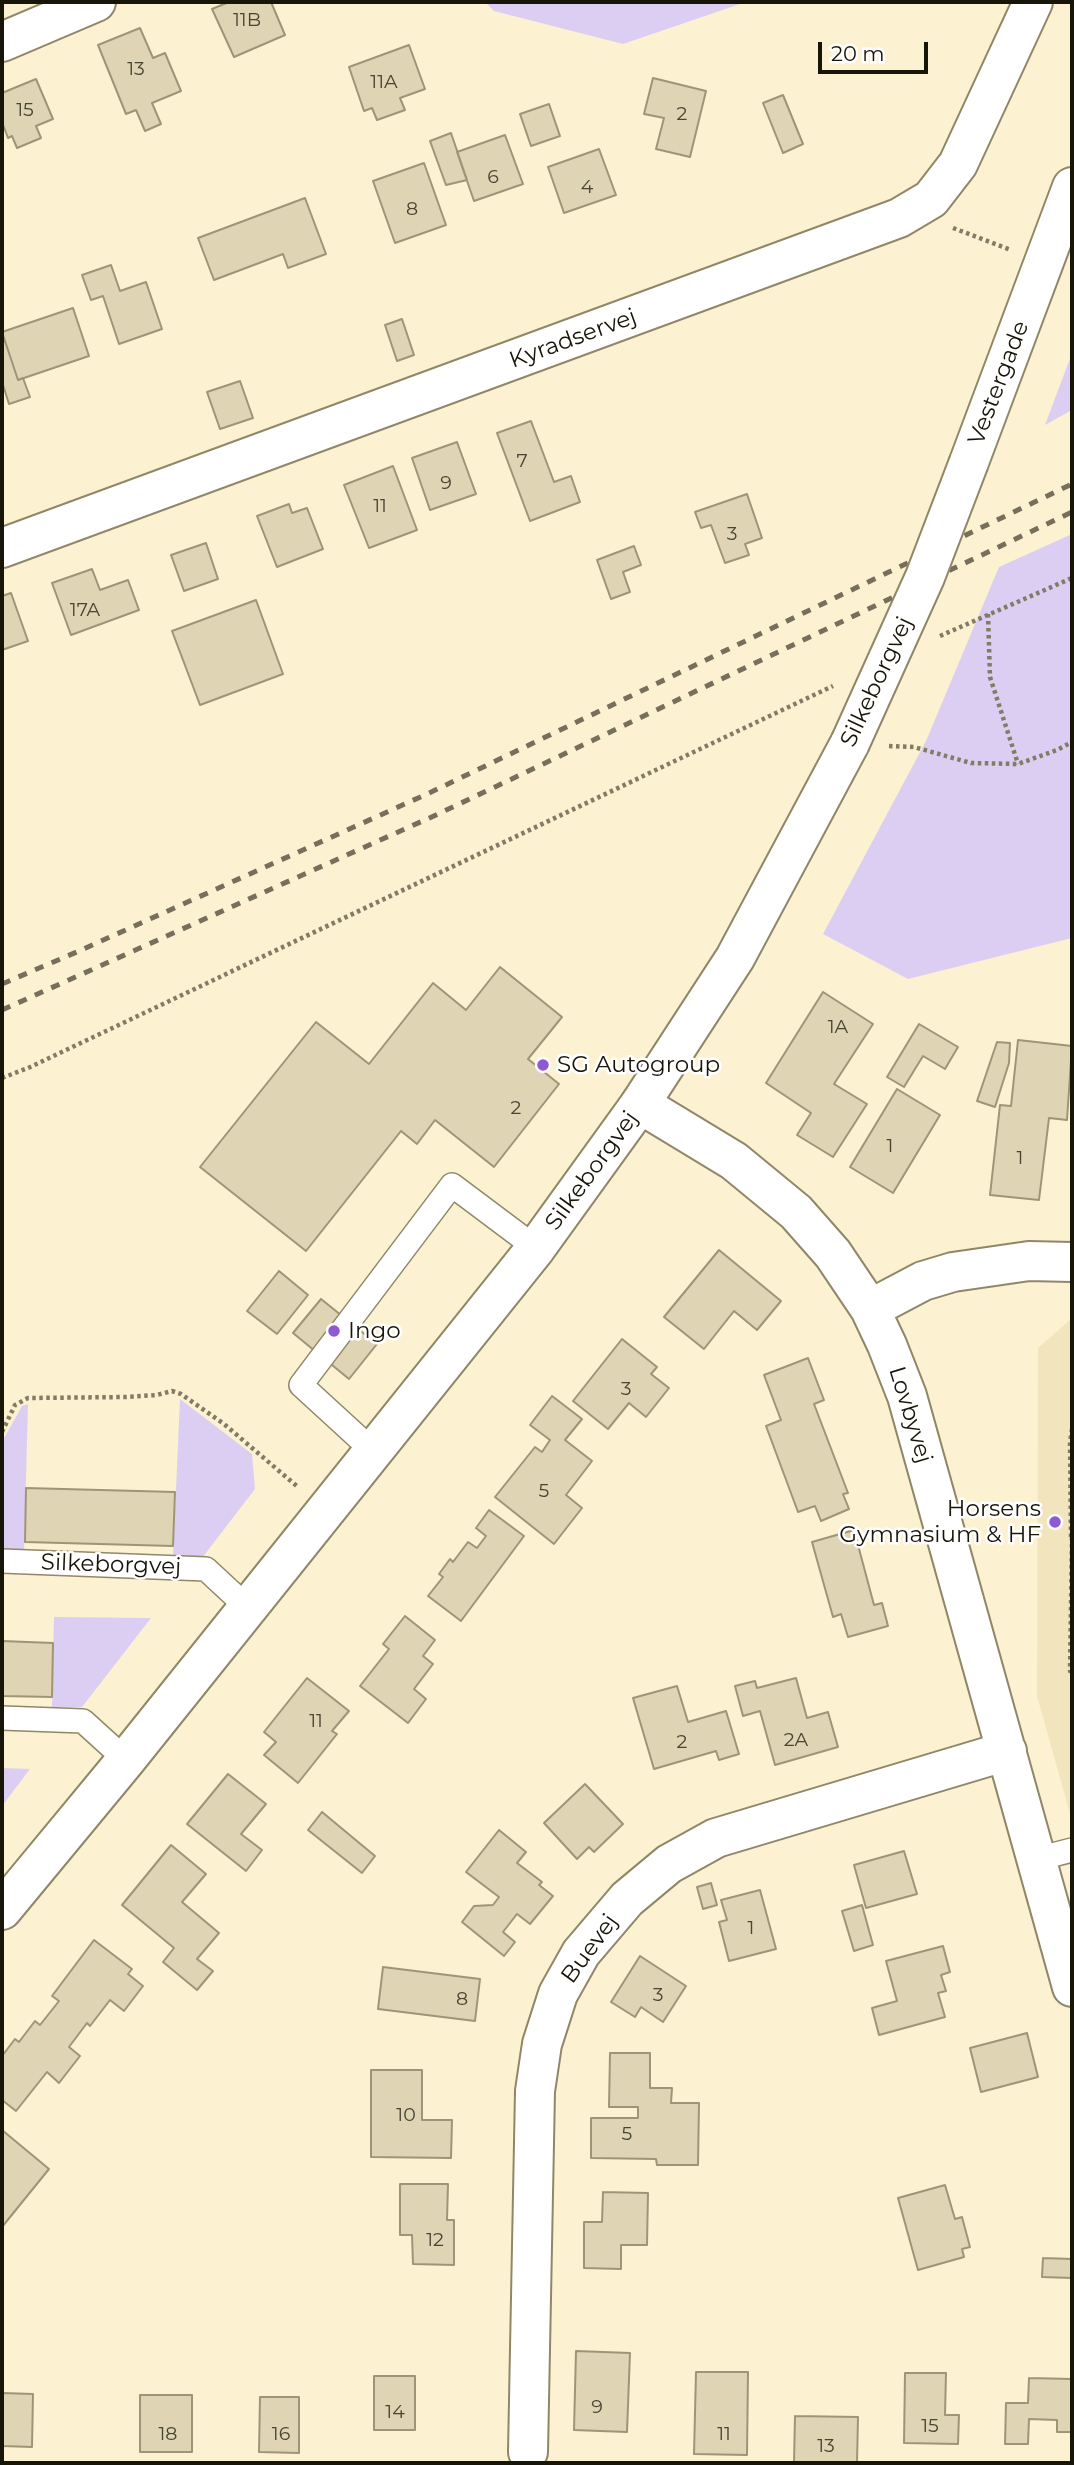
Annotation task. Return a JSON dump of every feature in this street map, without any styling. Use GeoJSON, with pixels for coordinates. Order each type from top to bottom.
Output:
{"type":"FeatureCollection","features":[{"type":"Feature","properties":{"kind":"street"},"geometry":{"type":"LineString","coordinates":[[2,42],[96,2]]}},
{"type":"Feature","properties":{"kind":"street","name":"Kyradservej"},"geometry":{"type":"LineString","coordinates":[[2,548],[899,218],[932,200],[958,164],[1033,2]]}},
{"type":"Feature","properties":{"kind":"street","name":"Vestergade"},"geometry":{"type":"LineString","coordinates":[[925,577],[1072,187]]}},
{"type":"Feature","properties":{"kind":"street","name":"Silkeborgvej"},"geometry":{"type":"LineString","coordinates":[[3,1906],[126,1760],[536,1248],[640,1104],[734,958],[850,744],[925,577]]}},
{"type":"Feature","properties":{"kind":"street","name":"Lovbyvej"},"geometry":{"type":"LineString","coordinates":[[640,1104],[734,1161],[796,1212],[833,1254],[870,1309],[907,1396],[1007,1751],[1054,1854],[1072,1987]]}},
{"type":"Feature","properties":{"kind":"street"},"geometry":{"type":"LineString","coordinates":[[870,1309],[923,1281],[953,1272],[1029,1261],[1072,1262]]}},
{"type":"Feature","properties":{"kind":"street","name":"Buevej"},"geometry":{"type":"LineString","coordinates":[[528,2452],[535,2091],[542,2044],[558,1994],[581,1953],[627,1899],[669,1864],[716,1838],[1007,1751]]}},
{"type":"Feature","properties":{"kind":"lane"},"geometry":{"type":"LineString","coordinates":[[373,1451],[301,1385],[452,1185],[536,1248]]}},
{"type":"Feature","properties":{"kind":"lane","name":"Silkeborgvej"},"geometry":{"type":"LineString","coordinates":[[2,1561],[206,1569],[248,1608]]}},
{"type":"Feature","properties":{"kind":"lane"},"geometry":{"type":"LineString","coordinates":[[2,1718],[83,1721],[126,1760]]}},
{"type":"Feature","properties":{"kind":"path"},"geometry":{"type":"LineString","coordinates":[[945,225],[996,245]]}},
{"type":"Feature","properties":{"kind":"path"},"geometry":{"type":"LineString","coordinates":[[1017,764],[990,677],[988,614],[1072,578]]}},
{"type":"Feature","properties":{"kind":"path"},"geometry":{"type":"LineString","coordinates":[[2,1078],[796,703]]}},
{"type":"Feature","properties":{"kind":"path"},"geometry":{"type":"LineString","coordinates":[[914,747],[971,763],[1017,764],[1072,742]]}},
{"type":"Feature","properties":{"kind":"path"},"geometry":{"type":"LineString","coordinates":[[2,1432],[15,1405],[28,1398],[126,1397],[172,1391],[181,1394],[224,1424],[324,1512]]}},
{"type":"Feature","properties":{"kind":"path"},"geometry":{"type":"LineString","coordinates":[[1072,1429],[1072,1671]]}},
{"type":"Feature","properties":{"kind":"shaded area"},"geometry":{"type":"Polygon","coordinates":[[[485,2],[746,2],[623,44],[494,11],[485,2]]]}},
{"type":"Feature","properties":{"kind":"shaded area"},"geometry":{"type":"Polygon","coordinates":[[[1072,353],[1072,410],[1045,425],[1072,353]]]}},
{"type":"Feature","properties":{"kind":"shaded area"},"geometry":{"type":"Polygon","coordinates":[[[1072,534],[1072,938],[908,979],[823,934],[926,741],[999,567],[1072,534]]]}},
{"type":"Feature","properties":{"kind":"shaded area","name":"Horsens Gymnasium & HF"},"geometry":{"type":"Polygon","coordinates":[[[1072,1318],[1072,1821],[1037,1696],[1038,1348],[1072,1318]]]}},
{"type":"Feature","properties":{"kind":"shaded area"},"geometry":{"type":"Polygon","coordinates":[[[180,1399],[252,1454],[255,1489],[202,1558],[173,1557],[180,1399]]]}},
{"type":"Feature","properties":{"kind":"shaded area"},"geometry":{"type":"Polygon","coordinates":[[[28,1404],[24,1554],[2,1553],[2,1442],[22,1406],[28,1404]]]}},
{"type":"Feature","properties":{"kind":"shaded area"},"geometry":{"type":"Polygon","coordinates":[[[54,1617],[151,1618],[82,1707],[52,1707],[54,1617]]]}},
{"type":"Feature","properties":{"kind":"shaded area"},"geometry":{"type":"Polygon","coordinates":[[[2,1768],[30,1769],[2,1806],[2,1768]]]}},
{"type":"Feature","properties":{"kind":"building"},"geometry":{"type":"Polygon","coordinates":[[[229,2],[271,2],[285,35],[234,57],[212,9],[229,2]]]}},
{"type":"Feature","properties":{"kind":"building"},"geometry":{"type":"Polygon","coordinates":[[[140,28],[153,58],[165,53],[181,91],[152,103],[161,124],[145,131],[136,110],[126,114],[98,45],[140,28]]]}},
{"type":"Feature","properties":{"kind":"building"},"geometry":{"type":"Polygon","coordinates":[[[409,45],[425,89],[400,98],[405,110],[377,120],[372,108],[364,111],[349,67],[409,45]]]}},
{"type":"Feature","properties":{"kind":"building"},"geometry":{"type":"Polygon","coordinates":[[[653,78],[706,91],[690,157],[656,149],[664,118],[644,114],[653,78]]]}},
{"type":"Feature","properties":{"kind":"building"},"geometry":{"type":"Polygon","coordinates":[[[36,79],[53,119],[36,126],[41,138],[17,148],[12,136],[8,138],[2,122],[2,93],[36,79]]]}},
{"type":"Feature","properties":{"kind":"building"},"geometry":{"type":"Polygon","coordinates":[[[783,95],[803,144],[783,153],[763,103],[783,95]]]}},
{"type":"Feature","properties":{"kind":"building"},"geometry":{"type":"Polygon","coordinates":[[[549,104],[560,136],[531,146],[520,114],[549,104]]]}},
{"type":"Feature","properties":{"kind":"building"},"geometry":{"type":"Polygon","coordinates":[[[451,133],[467,180],[446,185],[430,141],[451,133]]]}},
{"type":"Feature","properties":{"kind":"building"},"geometry":{"type":"Polygon","coordinates":[[[505,135],[523,184],[474,201],[457,152],[505,135]]]}},
{"type":"Feature","properties":{"kind":"building"},"geometry":{"type":"Polygon","coordinates":[[[599,149],[616,195],[564,213],[548,167],[599,149]]]}},
{"type":"Feature","properties":{"kind":"building"},"geometry":{"type":"Polygon","coordinates":[[[424,163],[446,225],[395,243],[373,181],[424,163]]]}},
{"type":"Feature","properties":{"kind":"building"},"geometry":{"type":"Polygon","coordinates":[[[305,198],[326,254],[288,268],[283,254],[214,280],[198,238],[305,198]]]}},
{"type":"Feature","properties":{"kind":"building"},"geometry":{"type":"Polygon","coordinates":[[[111,265],[120,291],[146,282],[162,329],[119,344],[103,296],[91,300],[82,275],[111,265]]]}},
{"type":"Feature","properties":{"kind":"building"},"geometry":{"type":"Polygon","coordinates":[[[73,308],[89,356],[18,380],[2,332],[73,308]]]}},
{"type":"Feature","properties":{"kind":"building"},"geometry":{"type":"Polygon","coordinates":[[[402,319],[414,355],[397,361],[385,325],[402,319]]]}},
{"type":"Feature","properties":{"kind":"building"},"geometry":{"type":"Polygon","coordinates":[[[5,341],[18,380],[23,378],[30,397],[9,404],[2,382],[2,342],[5,341]]]}},
{"type":"Feature","properties":{"kind":"building"},"geometry":{"type":"Polygon","coordinates":[[[240,381],[253,418],[220,429],[207,392],[240,381]]]}},
{"type":"Feature","properties":{"kind":"building"},"geometry":{"type":"Polygon","coordinates":[[[531,421],[554,482],[571,476],[580,502],[530,521],[497,433],[531,421]]]}},
{"type":"Feature","properties":{"kind":"building"},"geometry":{"type":"Polygon","coordinates":[[[457,442],[476,494],[430,510],[412,458],[457,442]]]}},
{"type":"Feature","properties":{"kind":"building"},"geometry":{"type":"Polygon","coordinates":[[[393,466],[417,530],[369,548],[344,485],[393,466]]]}},
{"type":"Feature","properties":{"kind":"building"},"geometry":{"type":"Polygon","coordinates":[[[747,494],[762,538],[745,544],[749,555],[725,563],[711,525],[701,528],[695,512],[747,494]]]}},
{"type":"Feature","properties":{"kind":"building"},"geometry":{"type":"Polygon","coordinates":[[[289,504],[292,513],[307,508],[323,549],[277,567],[257,516],[289,504]]]}},
{"type":"Feature","properties":{"kind":"building"},"geometry":{"type":"Polygon","coordinates":[[[206,543],[218,579],[184,591],[171,555],[206,543]]]}},
{"type":"Feature","properties":{"kind":"building"},"geometry":{"type":"Polygon","coordinates":[[[634,546],[641,565],[623,572],[630,592],[611,599],[597,560],[634,546]]]}},
{"type":"Feature","properties":{"kind":"building"},"geometry":{"type":"Polygon","coordinates":[[[92,569],[100,590],[128,580],[139,610],[71,635],[52,583],[92,569]]]}},
{"type":"Feature","properties":{"kind":"building"},"geometry":{"type":"Polygon","coordinates":[[[11,593],[28,641],[2,650],[2,596],[11,593]]]}},
{"type":"Feature","properties":{"kind":"building"},"geometry":{"type":"Polygon","coordinates":[[[256,600],[283,674],[200,705],[172,631],[256,600]]]}},
{"type":"Feature","properties":{"kind":"building"},"geometry":{"type":"Polygon","coordinates":[[[500,967],[562,1017],[528,1059],[559,1084],[494,1167],[435,1120],[417,1144],[401,1131],[306,1251],[200,1167],[316,1022],[369,1064],[433,983],[466,1010],[500,967]]]}},
{"type":"Feature","properties":{"kind":"building"},"geometry":{"type":"Polygon","coordinates":[[[823,992],[873,1024],[834,1084],[867,1104],[833,1157],[797,1135],[811,1113],[766,1083],[823,992]]]}},
{"type":"Feature","properties":{"kind":"building"},"geometry":{"type":"Polygon","coordinates":[[[919,1024],[958,1047],[945,1069],[923,1056],[904,1087],[887,1077],[919,1024]]]}},
{"type":"Feature","properties":{"kind":"building"},"geometry":{"type":"Polygon","coordinates":[[[1018,1040],[1072,1046],[1067,1120],[1049,1118],[1039,1200],[990,1195],[1000,1105],[1011,1106],[1018,1040]]]}},
{"type":"Feature","properties":{"kind":"building"},"geometry":{"type":"Polygon","coordinates":[[[997,1042],[1010,1043],[1009,1063],[995,1107],[977,1101],[997,1042]]]}},
{"type":"Feature","properties":{"kind":"building"},"geometry":{"type":"Polygon","coordinates":[[[897,1089],[940,1115],[893,1193],[850,1167],[897,1089]]]}},
{"type":"Feature","properties":{"kind":"building"},"geometry":{"type":"Polygon","coordinates":[[[719,1250],[781,1301],[757,1330],[734,1311],[704,1349],[664,1317],[719,1250]]]}},
{"type":"Feature","properties":{"kind":"building"},"geometry":{"type":"Polygon","coordinates":[[[279,1271],[308,1295],[277,1334],[247,1311],[279,1271]]]}},
{"type":"Feature","properties":{"kind":"building"},"geometry":{"type":"Polygon","coordinates":[[[321,1299],[377,1344],[349,1379],[293,1333],[321,1299]]]}},
{"type":"Feature","properties":{"kind":"building"},"geometry":{"type":"Polygon","coordinates":[[[622,1339],[657,1367],[651,1374],[669,1388],[646,1417],[629,1403],[608,1429],[573,1401],[622,1339]]]}},
{"type":"Feature","properties":{"kind":"building"},"geometry":{"type":"Polygon","coordinates":[[[808,1358],[824,1400],[814,1404],[848,1493],[843,1494],[849,1509],[821,1521],[815,1506],[798,1512],[766,1426],[781,1420],[764,1375],[808,1358]]]}},
{"type":"Feature","properties":{"kind":"building"},"geometry":{"type":"Polygon","coordinates":[[[552,1396],[582,1419],[565,1440],[592,1461],[566,1495],[582,1508],[554,1544],[495,1497],[535,1447],[542,1452],[550,1440],[530,1425],[552,1396]]]}},
{"type":"Feature","properties":{"kind":"building"},"geometry":{"type":"Polygon","coordinates":[[[26,1488],[175,1492],[173,1546],[25,1542],[26,1488]]]}},
{"type":"Feature","properties":{"kind":"building"},"geometry":{"type":"Polygon","coordinates":[[[489,1510],[524,1536],[461,1621],[428,1596],[443,1577],[439,1574],[450,1559],[453,1562],[468,1542],[477,1548],[486,1536],[476,1528],[489,1510]]]}},
{"type":"Feature","properties":{"kind":"building"},"geometry":{"type":"Polygon","coordinates":[[[854,1530],[874,1605],[882,1603],[888,1626],[848,1637],[841,1614],[833,1617],[812,1542],[854,1530]]]}},
{"type":"Feature","properties":{"kind":"building"},"geometry":{"type":"Polygon","coordinates":[[[405,1616],[435,1640],[423,1656],[433,1664],[414,1689],[426,1699],[408,1723],[360,1686],[389,1649],[383,1644],[405,1616]]]}},
{"type":"Feature","properties":{"kind":"building"},"geometry":{"type":"Polygon","coordinates":[[[2,1641],[53,1643],[52,1697],[2,1696],[2,1641]]]}},
{"type":"Feature","properties":{"kind":"building"},"geometry":{"type":"Polygon","coordinates":[[[307,1678],[349,1711],[332,1731],[337,1734],[298,1783],[264,1755],[276,1742],[264,1732],[307,1678]]]}},
{"type":"Feature","properties":{"kind":"building"},"geometry":{"type":"Polygon","coordinates":[[[796,1678],[807,1718],[828,1712],[838,1747],[775,1765],[760,1711],[743,1716],[735,1686],[755,1681],[757,1688],[796,1678]]]}},
{"type":"Feature","properties":{"kind":"building"},"geometry":{"type":"Polygon","coordinates":[[[677,1686],[688,1722],[726,1711],[739,1754],[719,1760],[716,1751],[654,1769],[633,1698],[677,1686]]]}},
{"type":"Feature","properties":{"kind":"building"},"geometry":{"type":"Polygon","coordinates":[[[228,1774],[266,1804],[241,1834],[262,1850],[246,1871],[187,1824],[228,1774]]]}},
{"type":"Feature","properties":{"kind":"building"},"geometry":{"type":"Polygon","coordinates":[[[585,1784],[623,1824],[594,1852],[589,1847],[577,1859],[544,1823],[585,1784]]]}},
{"type":"Feature","properties":{"kind":"building"},"geometry":{"type":"Polygon","coordinates":[[[322,1812],[375,1856],[362,1873],[308,1830],[322,1812]]]}},
{"type":"Feature","properties":{"kind":"building"},"geometry":{"type":"Polygon","coordinates":[[[499,1830],[526,1852],[517,1863],[542,1882],[539,1885],[553,1896],[530,1924],[517,1914],[503,1932],[515,1942],[504,1956],[462,1922],[474,1906],[493,1905],[499,1897],[466,1872],[499,1830]]]}},
{"type":"Feature","properties":{"kind":"building"},"geometry":{"type":"Polygon","coordinates":[[[171,1845],[206,1874],[182,1902],[219,1933],[197,1959],[213,1971],[197,1990],[163,1962],[174,1948],[122,1905],[171,1845]]]}},
{"type":"Feature","properties":{"kind":"building"},"geometry":{"type":"Polygon","coordinates":[[[904,1851],[917,1894],[866,1908],[854,1865],[904,1851]]]}},
{"type":"Feature","properties":{"kind":"building"},"geometry":{"type":"Polygon","coordinates":[[[711,1883],[717,1905],[703,1909],[697,1887],[711,1883]]]}},
{"type":"Feature","properties":{"kind":"building"},"geometry":{"type":"Polygon","coordinates":[[[760,1890],[776,1949],[729,1961],[719,1922],[727,1920],[721,1900],[760,1890]]]}},
{"type":"Feature","properties":{"kind":"building"},"geometry":{"type":"Polygon","coordinates":[[[862,1905],[873,1945],[854,1951],[842,1911],[862,1905]]]}},
{"type":"Feature","properties":{"kind":"building"},"geometry":{"type":"Polygon","coordinates":[[[94,1940],[132,1969],[128,1974],[143,1986],[124,2011],[110,2000],[90,2026],[87,2023],[69,2047],[80,2056],[59,2083],[47,2072],[16,2111],[2,2100],[2,2056],[15,2039],[19,2042],[35,2021],[40,2025],[59,2001],[52,1996],[94,1940]]]}},
{"type":"Feature","properties":{"kind":"building"},"geometry":{"type":"Polygon","coordinates":[[[943,1946],[950,1972],[941,1975],[946,1991],[938,1993],[945,2017],[879,2035],[872,2008],[897,2001],[886,1961],[943,1946]]]}},
{"type":"Feature","properties":{"kind":"building"},"geometry":{"type":"Polygon","coordinates":[[[640,1956],[686,1986],[663,2022],[641,2007],[635,2017],[611,2002],[640,1956]]]}},
{"type":"Feature","properties":{"kind":"building"},"geometry":{"type":"Polygon","coordinates":[[[383,1967],[480,1979],[475,2021],[378,2009],[383,1967]]]}},
{"type":"Feature","properties":{"kind":"building"},"geometry":{"type":"Polygon","coordinates":[[[1027,2033],[1038,2077],[981,2092],[970,2048],[1027,2033]]]}},
{"type":"Feature","properties":{"kind":"building"},"geometry":{"type":"Polygon","coordinates":[[[610,2053],[650,2053],[650,2088],[672,2088],[671,2103],[699,2103],[698,2165],[657,2165],[656,2159],[591,2158],[591,2118],[638,2118],[638,2107],[609,2107],[610,2053]]]}},
{"type":"Feature","properties":{"kind":"building"},"geometry":{"type":"Polygon","coordinates":[[[371,2070],[422,2070],[422,2120],[452,2120],[451,2158],[371,2157],[371,2070]]]}},
{"type":"Feature","properties":{"kind":"building"},"geometry":{"type":"Polygon","coordinates":[[[2,2130],[49,2169],[2,2227],[2,2130]]]}},
{"type":"Feature","properties":{"kind":"building"},"geometry":{"type":"Polygon","coordinates":[[[400,2184],[448,2184],[447,2220],[454,2220],[454,2265],[413,2264],[412,2235],[400,2235],[400,2184]]]}},
{"type":"Feature","properties":{"kind":"building"},"geometry":{"type":"Polygon","coordinates":[[[945,2185],[955,2219],[962,2217],[970,2247],[962,2249],[964,2257],[918,2270],[898,2198],[945,2185]]]}},
{"type":"Feature","properties":{"kind":"building"},"geometry":{"type":"Polygon","coordinates":[[[603,2192],[648,2193],[647,2245],[621,2245],[621,2269],[584,2268],[584,2222],[602,2222],[603,2192]]]}},
{"type":"Feature","properties":{"kind":"building"},"geometry":{"type":"Polygon","coordinates":[[[1043,2258],[1072,2259],[1072,2278],[1042,2277],[1043,2258]]]}},
{"type":"Feature","properties":{"kind":"building"},"geometry":{"type":"Polygon","coordinates":[[[576,2351],[630,2353],[627,2432],[574,2430],[576,2351]]]}},
{"type":"Feature","properties":{"kind":"building"},"geometry":{"type":"Polygon","coordinates":[[[696,2372],[748,2372],[747,2455],[694,2454],[696,2372]]]}},
{"type":"Feature","properties":{"kind":"building"},"geometry":{"type":"Polygon","coordinates":[[[905,2373],[946,2373],[945,2415],[959,2415],[958,2444],[904,2443],[905,2373]]]}},
{"type":"Feature","properties":{"kind":"building"},"geometry":{"type":"Polygon","coordinates":[[[374,2376],[415,2376],[415,2430],[374,2430],[374,2376]]]}},
{"type":"Feature","properties":{"kind":"building"},"geometry":{"type":"Polygon","coordinates":[[[1029,2378],[1072,2379],[1072,2432],[1057,2432],[1057,2420],[1029,2419],[1028,2444],[1005,2444],[1006,2403],[1028,2403],[1029,2378]]]}},
{"type":"Feature","properties":{"kind":"building"},"geometry":{"type":"Polygon","coordinates":[[[2,2393],[33,2394],[32,2447],[2,2446],[2,2393]]]}},
{"type":"Feature","properties":{"kind":"building"},"geometry":{"type":"Polygon","coordinates":[[[140,2395],[192,2395],[192,2452],[140,2452],[140,2395]]]}},
{"type":"Feature","properties":{"kind":"building"},"geometry":{"type":"Polygon","coordinates":[[[260,2397],[299,2397],[299,2453],[259,2452],[260,2397]]]}},
{"type":"Feature","properties":{"kind":"building"},"geometry":{"type":"Polygon","coordinates":[[[795,2416],[858,2417],[857,2463],[794,2463],[795,2416]]]}},
{"type":"Feature","properties":{"kind":"railway"},"geometry":{"type":"LineString","coordinates":[[2,984],[427,794],[1072,484]]}},
{"type":"Feature","properties":{"kind":"railway"},"geometry":{"type":"LineString","coordinates":[[2,1010],[436,815],[1072,512]]}},
{"type":"Feature","properties":{"kind":"place","name":"SG Autogroup"},"geometry":{"type":"Point","coordinates":[543,1065]}},
{"type":"Feature","properties":{"kind":"place","name":"Ingo"},"geometry":{"type":"Point","coordinates":[334,1331]}},
{"type":"Feature","properties":{"kind":"place","name":"Horsens Gymnasium & HF"},"geometry":{"type":"Point","coordinates":[1055,1522]}}]}
